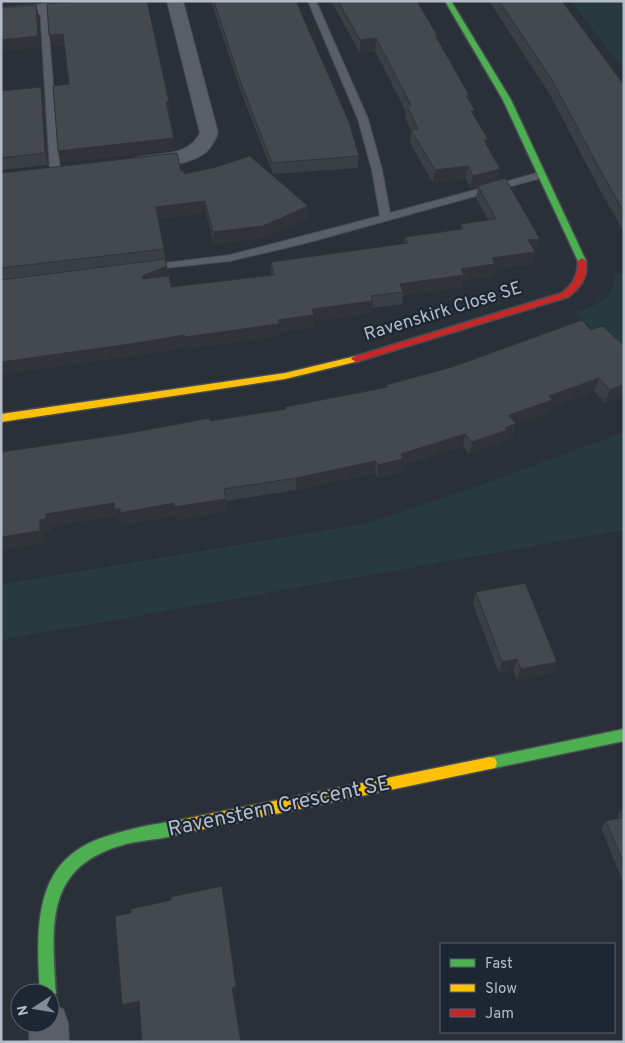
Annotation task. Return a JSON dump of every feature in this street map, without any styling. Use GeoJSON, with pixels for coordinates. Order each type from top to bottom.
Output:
{"type":"FeatureCollection","features":[{"type":"Feature","properties":{"kind":"street"},"geometry":{"type":"LineString","coordinates":[[1,13],[130,1]]}},
{"type":"Feature","properties":{"kind":"street"},"geometry":{"type":"LineString","coordinates":[[121,164],[177,158],[201,147],[207,140],[209,133],[175,1]]}},
{"type":"Feature","properties":{"kind":"street","name":"Ravenskirk Close SE"},"geometry":{"type":"LineString","coordinates":[[1,418],[285,376],[348,362],[565,295],[578,286],[583,277],[584,267],[580,254],[507,100],[448,1]]}},
{"type":"Feature","properties":{"kind":"street"},"geometry":{"type":"LineString","coordinates":[[46,173],[74,170]]}},
{"type":"Feature","properties":{"kind":"street","name":"Ravenstern Crescent SE"},"geometry":{"type":"LineString","coordinates":[[48,983],[45,921],[55,885],[78,858],[115,841],[624,735]]}},
{"type":"Feature","properties":{"kind":"lane"},"geometry":{"type":"LineString","coordinates":[[312,1],[363,119],[377,170],[386,218]]}},
{"type":"Feature","properties":{"kind":"lane"},"geometry":{"type":"LineString","coordinates":[[43,9],[46,173]]}},
{"type":"Feature","properties":{"kind":"lane"},"geometry":{"type":"LineString","coordinates":[[135,270],[230,258],[302,241],[541,175]]}},
{"type":"Feature","properties":{"kind":"green space"},"geometry":{"type":"Polygon","coordinates":[[[571,1],[624,1],[624,70],[571,1]]]}},
{"type":"Feature","properties":{"kind":"green space"},"geometry":{"type":"Polygon","coordinates":[[[624,273],[624,363],[575,312],[603,300],[612,289],[614,274],[624,273]]]}},
{"type":"Feature","properties":{"kind":"green space"},"geometry":{"type":"Polygon","coordinates":[[[624,432],[624,530],[1,640],[1,584],[365,524],[481,485],[624,432]]]}},
{"type":"Feature","properties":{"kind":"building"},"geometry":{"type":"Polygon","coordinates":[[[77,1],[147,1],[169,102],[166,102],[174,138],[58,151],[53,86],[69,84],[63,34],[49,35],[47,4],[77,1]]]}},
{"type":"Feature","properties":{"kind":"building"},"geometry":{"type":"Polygon","coordinates":[[[214,1],[296,1],[349,122],[359,156],[272,163],[240,81],[214,1]]]}},
{"type":"Feature","properties":{"kind":"building"},"geometry":{"type":"Polygon","coordinates":[[[338,1],[417,1],[469,95],[466,95],[475,111],[471,111],[488,139],[484,140],[500,169],[473,176],[468,166],[435,170],[411,130],[418,129],[407,106],[411,105],[376,38],[360,40],[338,1]]]}},
{"type":"Feature","properties":{"kind":"building"},"geometry":{"type":"Polygon","coordinates":[[[499,1],[562,1],[624,85],[624,212],[552,80],[499,1]]]}},
{"type":"Feature","properties":{"kind":"building"},"geometry":{"type":"Polygon","coordinates":[[[36,5],[38,36],[1,40],[1,8],[36,5]]]}},
{"type":"Feature","properties":{"kind":"building"},"geometry":{"type":"Polygon","coordinates":[[[41,87],[45,153],[1,158],[1,91],[41,87]]]}},
{"type":"Feature","properties":{"kind":"building"},"geometry":{"type":"Polygon","coordinates":[[[177,153],[181,171],[184,171],[184,174],[216,167],[250,156],[308,206],[263,226],[213,232],[205,201],[156,207],[164,249],[1,268],[1,173],[177,153]]]}},
{"type":"Feature","properties":{"kind":"building"},"geometry":{"type":"Polygon","coordinates":[[[505,178],[540,239],[528,240],[535,252],[492,258],[495,264],[461,269],[464,275],[400,284],[403,292],[371,296],[373,301],[312,309],[314,315],[278,320],[279,324],[185,337],[184,335],[1,362],[1,280],[165,259],[167,266],[142,276],[143,279],[169,276],[171,287],[274,275],[271,262],[408,243],[405,237],[463,229],[461,224],[496,219],[478,186],[505,178]]]}},
{"type":"Feature","properties":{"kind":"building"},"geometry":{"type":"Polygon","coordinates":[[[582,320],[591,330],[603,326],[624,346],[624,384],[610,390],[599,378],[549,396],[552,400],[509,415],[516,424],[505,428],[507,430],[472,442],[465,434],[401,454],[403,459],[378,465],[376,461],[296,478],[224,489],[226,499],[174,507],[174,503],[120,513],[120,509],[114,509],[114,503],[46,514],[46,519],[40,520],[40,531],[1,537],[1,452],[124,434],[210,418],[210,421],[286,409],[285,407],[388,387],[386,385],[452,367],[582,320]]]}},
{"type":"Feature","properties":{"kind":"building"},"geometry":{"type":"Polygon","coordinates":[[[525,583],[557,662],[521,669],[517,659],[502,662],[476,592],[525,583]]]}},
{"type":"Feature","properties":{"kind":"building"},"geometry":{"type":"Polygon","coordinates":[[[624,817],[624,864],[606,821],[624,817]]]}},
{"type":"Feature","properties":{"kind":"building"},"geometry":{"type":"Polygon","coordinates":[[[222,886],[236,987],[232,988],[241,1042],[142,1042],[139,1001],[122,1005],[115,916],[131,913],[131,909],[171,900],[171,897],[222,886]]]}},
{"type":"Feature","properties":{"kind":"traffic: fast"},"geometry":{"type":"LineString","coordinates":[[448,1],[507,100],[582,261]]}},
{"type":"Feature","properties":{"kind":"traffic: fast"},"geometry":{"type":"LineString","coordinates":[[490,763],[624,735]]}},
{"type":"Feature","properties":{"kind":"traffic: fast"},"geometry":{"type":"LineString","coordinates":[[47,983],[47,920],[57,885],[66,870],[79,857],[122,838],[185,826]]}},
{"type":"Feature","properties":{"kind":"traffic: slow"},"geometry":{"type":"LineString","coordinates":[[1,418],[285,376],[356,359]]}},
{"type":"Feature","properties":{"kind":"traffic: slow"},"geometry":{"type":"LineString","coordinates":[[185,826],[490,763]]}},
{"type":"Feature","properties":{"kind":"traffic: jam"},"geometry":{"type":"LineString","coordinates":[[356,359],[565,295],[579,281],[582,272],[582,261]]}}]}
